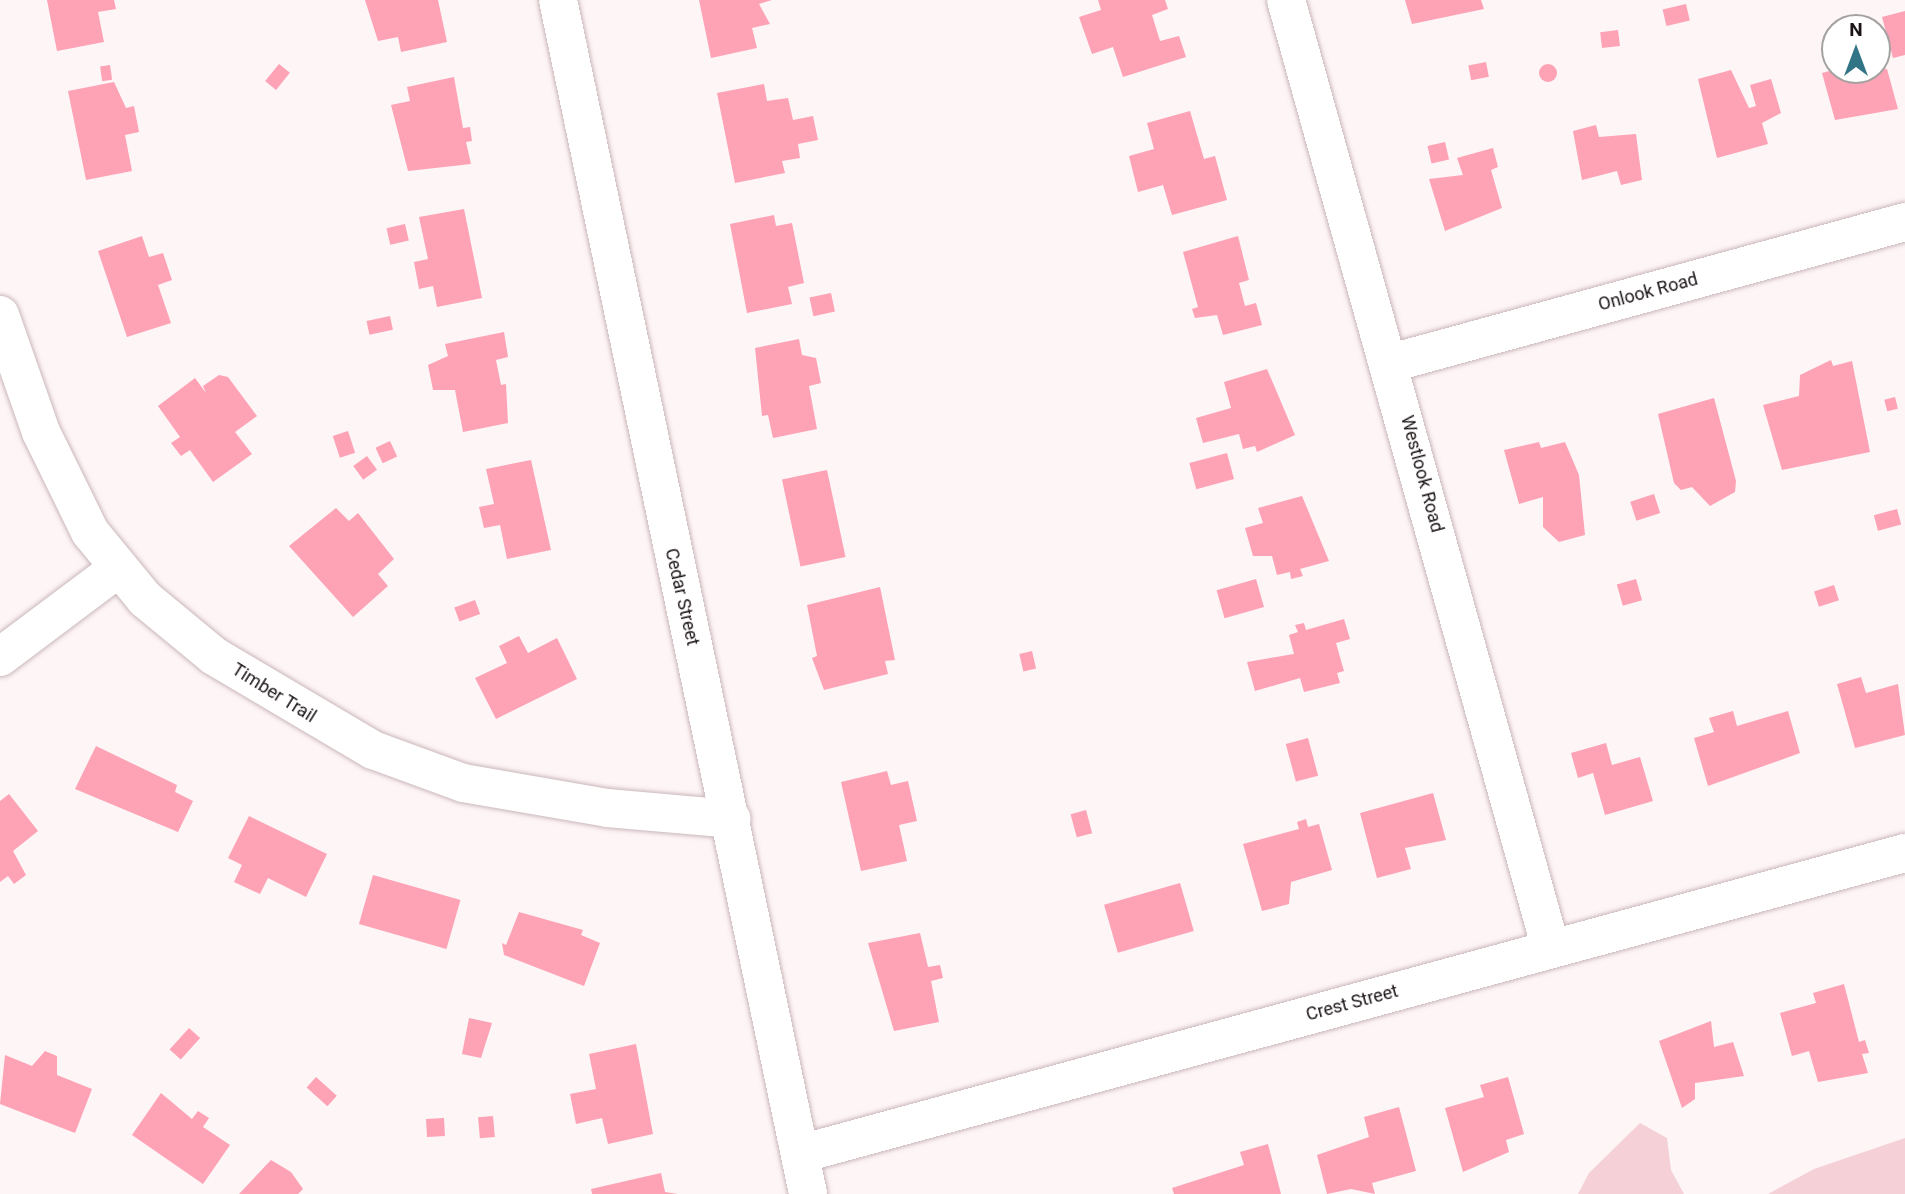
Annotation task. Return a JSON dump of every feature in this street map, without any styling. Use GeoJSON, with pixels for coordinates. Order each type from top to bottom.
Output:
{"type":"FeatureCollection","features":[{"type":"Feature","properties":{"kind":"street","name":"Cedar Street"},"geometry":{"type":"LineString","coordinates":[[558,0],[732,818],[808,1194]]}},
{"type":"Feature","properties":{"kind":"street","name":"Westlook Road"},"geometry":{"type":"LineString","coordinates":[[1286,0],[1391,363],[1551,949]]}},
{"type":"Feature","properties":{"kind":"street","name":"Onlook Road"},"geometry":{"type":"LineString","coordinates":[[1391,363],[1905,222]]}},
{"type":"Feature","properties":{"kind":"street","name":"Timber Trail"},"geometry":{"type":"LineString","coordinates":[[0,315],[68,492],[117,569],[214,656],[396,760],[527,797],[732,818]]}},
{"type":"Feature","properties":{"kind":"street"},"geometry":{"type":"LineString","coordinates":[[0,657],[117,569]]}},
{"type":"Feature","properties":{"kind":"street","name":"Crest Street"},"geometry":{"type":"LineString","coordinates":[[800,1154],[1905,853]]}},
{"type":"Feature","properties":{"kind":"shaded area"},"geometry":{"type":"Polygon","coordinates":[[[1640,1123],[1667,1138],[1671,1170],[1684,1194],[1578,1194],[1589,1173],[1640,1123]]]}},
{"type":"Feature","properties":{"kind":"shaded area"},"geometry":{"type":"Polygon","coordinates":[[[1905,1138],[1905,1194],[1768,1194],[1814,1169],[1905,1138]]]}},
{"type":"Feature","properties":{"kind":"building"},"geometry":{"type":"Polygon","coordinates":[[[47,0],[114,0],[116,9],[98,12],[104,42],[57,51],[47,0]]]}},
{"type":"Feature","properties":{"kind":"building"},"geometry":{"type":"Polygon","coordinates":[[[365,0],[438,0],[447,42],[401,52],[398,37],[378,41],[365,0]]]}},
{"type":"Feature","properties":{"kind":"building"},"geometry":{"type":"Polygon","coordinates":[[[699,0],[772,0],[759,4],[770,24],[752,28],[757,48],[711,58],[699,0]]]}},
{"type":"Feature","properties":{"kind":"building"},"geometry":{"type":"Polygon","coordinates":[[[1098,0],[1165,0],[1168,9],[1152,15],[1160,41],[1179,36],[1186,57],[1123,77],[1113,47],[1092,54],[1079,17],[1101,10],[1098,0]]]}},
{"type":"Feature","properties":{"kind":"building"},"geometry":{"type":"Polygon","coordinates":[[[1405,0],[1481,0],[1484,9],[1412,24],[1405,0]]]}},
{"type":"Feature","properties":{"kind":"building"},"geometry":{"type":"Polygon","coordinates":[[[1686,4],[1690,21],[1666,26],[1663,9],[1686,4]]]}},
{"type":"Feature","properties":{"kind":"building"},"geometry":{"type":"Polygon","coordinates":[[[1905,11],[1905,55],[1893,58],[1891,51],[1891,15],[1905,11]]]}},
{"type":"Feature","properties":{"kind":"building"},"geometry":{"type":"Polygon","coordinates":[[[1618,30],[1620,46],[1602,48],[1600,32],[1618,30]]]}},
{"type":"Feature","properties":{"kind":"building"},"geometry":{"type":"Polygon","coordinates":[[[1486,62],[1489,77],[1471,80],[1468,65],[1486,62]]]}},
{"type":"Feature","properties":{"kind":"building"},"geometry":{"type":"Polygon","coordinates":[[[279,64],[290,73],[276,90],[265,81],[279,64]]]}},
{"type":"Feature","properties":{"kind":"building"},"geometry":{"type":"Polygon","coordinates":[[[1548,64],[1554,67],[1557,73],[1554,79],[1548,82],[1542,79],[1539,73],[1542,67],[1548,64]]]}},
{"type":"Feature","properties":{"kind":"building"},"geometry":{"type":"Polygon","coordinates":[[[110,65],[112,80],[102,81],[100,66],[110,65]]]}},
{"type":"Feature","properties":{"kind":"building"},"geometry":{"type":"Polygon","coordinates":[[[1731,70],[1749,108],[1756,106],[1750,85],[1771,79],[1781,113],[1762,123],[1768,144],[1717,158],[1698,79],[1731,70]]]}},
{"type":"Feature","properties":{"kind":"building"},"geometry":{"type":"Polygon","coordinates":[[[454,77],[463,128],[470,127],[472,141],[466,142],[471,164],[408,171],[391,105],[410,101],[407,87],[454,77]]]}},
{"type":"Feature","properties":{"kind":"building"},"geometry":{"type":"Polygon","coordinates":[[[114,82],[126,108],[134,106],[139,132],[125,135],[132,171],[86,180],[68,91],[114,82]]]}},
{"type":"Feature","properties":{"kind":"building"},"geometry":{"type":"Polygon","coordinates":[[[764,84],[767,101],[788,98],[793,120],[813,116],[818,140],[798,144],[800,158],[782,161],[785,173],[735,183],[717,93],[764,84]]]}},
{"type":"Feature","properties":{"kind":"building"},"geometry":{"type":"Polygon","coordinates":[[[1825,84],[1891,84],[1898,109],[1835,120],[1825,84]]]}},
{"type":"Feature","properties":{"kind":"building"},"geometry":{"type":"Polygon","coordinates":[[[1190,111],[1204,159],[1215,156],[1227,200],[1172,215],[1163,185],[1138,192],[1129,156],[1154,149],[1147,123],[1190,111]]]}},
{"type":"Feature","properties":{"kind":"building"},"geometry":{"type":"Polygon","coordinates":[[[1596,125],[1599,137],[1636,134],[1642,180],[1621,185],[1617,171],[1582,180],[1573,131],[1596,125]]]}},
{"type":"Feature","properties":{"kind":"building"},"geometry":{"type":"Polygon","coordinates":[[[1445,142],[1449,160],[1432,164],[1427,146],[1445,142]]]}},
{"type":"Feature","properties":{"kind":"building"},"geometry":{"type":"Polygon","coordinates":[[[1493,148],[1498,167],[1491,170],[1502,208],[1445,231],[1429,179],[1463,175],[1457,158],[1493,148]]]}},
{"type":"Feature","properties":{"kind":"building"},"geometry":{"type":"Polygon","coordinates":[[[464,209],[482,298],[437,307],[433,286],[419,289],[414,262],[428,259],[419,217],[464,209]]]}},
{"type":"Feature","properties":{"kind":"building"},"geometry":{"type":"Polygon","coordinates":[[[774,215],[776,226],[792,223],[804,283],[788,287],[792,304],[747,313],[730,224],[774,215]]]}},
{"type":"Feature","properties":{"kind":"building"},"geometry":{"type":"Polygon","coordinates":[[[405,224],[409,241],[390,245],[386,228],[405,224]]]}},
{"type":"Feature","properties":{"kind":"building"},"geometry":{"type":"Polygon","coordinates":[[[142,236],[149,257],[163,253],[172,280],[158,285],[171,323],[127,337],[98,251],[142,236]]]}},
{"type":"Feature","properties":{"kind":"building"},"geometry":{"type":"Polygon","coordinates":[[[1238,236],[1249,280],[1239,283],[1245,306],[1256,303],[1262,325],[1223,335],[1217,315],[1195,318],[1192,309],[1198,307],[1183,252],[1238,236]]]}},
{"type":"Feature","properties":{"kind":"building"},"geometry":{"type":"Polygon","coordinates":[[[831,293],[835,312],[813,316],[809,298],[831,293]]]}},
{"type":"Feature","properties":{"kind":"building"},"geometry":{"type":"Polygon","coordinates":[[[390,316],[393,330],[369,335],[367,321],[390,316]]]}},
{"type":"Feature","properties":{"kind":"building"},"geometry":{"type":"Polygon","coordinates":[[[504,332],[508,357],[496,360],[501,385],[506,384],[508,423],[463,432],[455,390],[433,390],[428,365],[448,356],[445,344],[504,332]]]}},
{"type":"Feature","properties":{"kind":"building"},"geometry":{"type":"Polygon","coordinates":[[[799,339],[802,355],[816,358],[821,383],[809,386],[817,429],[773,438],[768,415],[762,416],[755,348],[799,339]]]}},
{"type":"Feature","properties":{"kind":"building"},"geometry":{"type":"Polygon","coordinates":[[[1831,360],[1833,366],[1852,361],[1870,452],[1782,470],[1763,405],[1799,396],[1800,375],[1831,360]]]}},
{"type":"Feature","properties":{"kind":"building"},"geometry":{"type":"Polygon","coordinates":[[[1267,369],[1295,435],[1257,452],[1255,446],[1243,449],[1239,434],[1203,443],[1196,418],[1231,408],[1224,382],[1267,369]]]}},
{"type":"Feature","properties":{"kind":"building"},"geometry":{"type":"Polygon","coordinates":[[[219,375],[228,377],[257,416],[235,432],[252,454],[213,482],[190,450],[181,456],[171,443],[180,437],[158,406],[195,378],[206,393],[203,386],[219,375]]]}},
{"type":"Feature","properties":{"kind":"building"},"geometry":{"type":"Polygon","coordinates":[[[1895,397],[1898,409],[1887,411],[1884,400],[1895,397]]]}},
{"type":"Feature","properties":{"kind":"building"},"geometry":{"type":"Polygon","coordinates":[[[1714,398],[1736,481],[1735,492],[1710,506],[1692,487],[1681,490],[1674,483],[1658,414],[1714,398]]]}},
{"type":"Feature","properties":{"kind":"building"},"geometry":{"type":"Polygon","coordinates":[[[348,431],[355,453],[340,458],[333,436],[348,431]]]}},
{"type":"Feature","properties":{"kind":"building"},"geometry":{"type":"Polygon","coordinates":[[[390,441],[397,456],[383,463],[375,448],[390,441]]]}},
{"type":"Feature","properties":{"kind":"building"},"geometry":{"type":"Polygon","coordinates":[[[1539,442],[1541,448],[1565,442],[1579,475],[1585,535],[1559,542],[1543,527],[1543,497],[1519,504],[1504,450],[1539,442]]]}},
{"type":"Feature","properties":{"kind":"building"},"geometry":{"type":"Polygon","coordinates":[[[1227,453],[1234,479],[1196,489],[1189,463],[1227,453]]]}},
{"type":"Feature","properties":{"kind":"building"},"geometry":{"type":"Polygon","coordinates":[[[367,456],[377,470],[363,480],[353,466],[367,456]]]}},
{"type":"Feature","properties":{"kind":"building"},"geometry":{"type":"Polygon","coordinates":[[[531,460],[551,550],[507,559],[500,525],[484,528],[479,507],[494,504],[486,469],[531,460]]]}},
{"type":"Feature","properties":{"kind":"building"},"geometry":{"type":"Polygon","coordinates":[[[827,470],[846,557],[801,567],[782,480],[827,470]]]}},
{"type":"Feature","properties":{"kind":"building"},"geometry":{"type":"Polygon","coordinates":[[[1654,494],[1660,513],[1636,521],[1630,502],[1654,494]]]}},
{"type":"Feature","properties":{"kind":"building"},"geometry":{"type":"Polygon","coordinates":[[[1302,496],[1329,561],[1300,569],[1303,576],[1291,579],[1290,572],[1277,575],[1272,556],[1253,556],[1245,528],[1263,523],[1258,508],[1302,496]]]}},
{"type":"Feature","properties":{"kind":"building"},"geometry":{"type":"Polygon","coordinates":[[[336,508],[349,521],[358,513],[394,559],[378,574],[388,586],[353,617],[289,546],[336,508]]]}},
{"type":"Feature","properties":{"kind":"building"},"geometry":{"type":"Polygon","coordinates":[[[1897,509],[1901,524],[1878,531],[1874,515],[1897,509]]]}},
{"type":"Feature","properties":{"kind":"building"},"geometry":{"type":"Polygon","coordinates":[[[1256,579],[1264,607],[1225,618],[1217,590],[1256,579]]]}},
{"type":"Feature","properties":{"kind":"building"},"geometry":{"type":"Polygon","coordinates":[[[1636,579],[1642,600],[1623,606],[1617,585],[1636,579]]]}},
{"type":"Feature","properties":{"kind":"building"},"geometry":{"type":"Polygon","coordinates":[[[1834,585],[1839,600],[1819,607],[1814,591],[1834,585]]]}},
{"type":"Feature","properties":{"kind":"building"},"geometry":{"type":"Polygon","coordinates":[[[880,587],[895,660],[885,661],[888,674],[824,690],[812,658],[817,656],[807,605],[880,587]]]}},
{"type":"Feature","properties":{"kind":"building"},"geometry":{"type":"Polygon","coordinates":[[[475,600],[480,614],[459,622],[454,608],[475,600]]]}},
{"type":"Feature","properties":{"kind":"building"},"geometry":{"type":"Polygon","coordinates":[[[1344,619],[1350,639],[1336,643],[1344,671],[1337,673],[1340,683],[1304,692],[1300,678],[1255,691],[1247,662],[1294,654],[1289,635],[1298,632],[1295,625],[1304,623],[1306,630],[1344,619]]]}},
{"type":"Feature","properties":{"kind":"building"},"geometry":{"type":"Polygon","coordinates":[[[519,636],[528,653],[557,638],[577,679],[496,719],[475,678],[507,663],[499,646],[519,636]]]}},
{"type":"Feature","properties":{"kind":"building"},"geometry":{"type":"Polygon","coordinates":[[[1032,651],[1036,669],[1023,671],[1019,654],[1032,651]]]}},
{"type":"Feature","properties":{"kind":"building"},"geometry":{"type":"Polygon","coordinates":[[[1861,677],[1866,693],[1898,684],[1905,735],[1855,748],[1837,684],[1861,677]]]}},
{"type":"Feature","properties":{"kind":"building"},"geometry":{"type":"Polygon","coordinates":[[[1733,711],[1737,726],[1788,711],[1800,753],[1708,786],[1694,738],[1714,732],[1709,718],[1733,711]]]}},
{"type":"Feature","properties":{"kind":"building"},"geometry":{"type":"Polygon","coordinates":[[[1308,738],[1318,776],[1296,782],[1286,744],[1308,738]]]}},
{"type":"Feature","properties":{"kind":"building"},"geometry":{"type":"Polygon","coordinates":[[[1606,743],[1612,765],[1640,757],[1653,801],[1605,815],[1593,773],[1578,778],[1571,753],[1606,743]]]}},
{"type":"Feature","properties":{"kind":"building"},"geometry":{"type":"Polygon","coordinates":[[[96,746],[177,785],[175,792],[193,801],[178,832],[75,789],[96,746]]]}},
{"type":"Feature","properties":{"kind":"building"},"geometry":{"type":"Polygon","coordinates":[[[887,771],[891,785],[908,781],[917,821],[899,825],[907,861],[861,871],[841,782],[887,771]]]}},
{"type":"Feature","properties":{"kind":"building"},"geometry":{"type":"Polygon","coordinates":[[[1433,793],[1446,840],[1405,848],[1411,869],[1377,878],[1360,813],[1433,793]]]}},
{"type":"Feature","properties":{"kind":"building"},"geometry":{"type":"Polygon","coordinates":[[[9,794],[38,831],[13,851],[26,875],[14,884],[8,876],[0,882],[0,801],[9,794]]]}},
{"type":"Feature","properties":{"kind":"building"},"geometry":{"type":"Polygon","coordinates":[[[1086,810],[1092,833],[1077,837],[1071,814],[1086,810]]]}},
{"type":"Feature","properties":{"kind":"building"},"geometry":{"type":"Polygon","coordinates":[[[249,816],[327,854],[306,897],[268,878],[260,894],[234,882],[242,865],[228,858],[249,816]]]}},
{"type":"Feature","properties":{"kind":"building"},"geometry":{"type":"Polygon","coordinates":[[[1306,819],[1308,827],[1319,824],[1332,870],[1291,882],[1289,904],[1262,911],[1243,844],[1299,829],[1297,822],[1306,819]]]}},
{"type":"Feature","properties":{"kind":"building"},"geometry":{"type":"Polygon","coordinates":[[[373,875],[460,900],[446,949],[359,924],[373,875]]]}},
{"type":"Feature","properties":{"kind":"building"},"geometry":{"type":"Polygon","coordinates":[[[1180,883],[1194,931],[1118,953],[1104,905],[1180,883]]]}},
{"type":"Feature","properties":{"kind":"building"},"geometry":{"type":"Polygon","coordinates":[[[519,912],[583,930],[581,935],[600,943],[584,986],[504,955],[502,943],[506,945],[519,912]]]}},
{"type":"Feature","properties":{"kind":"building"},"geometry":{"type":"Polygon","coordinates":[[[920,933],[928,967],[940,965],[943,978],[931,981],[939,1022],[894,1031],[868,943],[920,933]]]}},
{"type":"Feature","properties":{"kind":"building"},"geometry":{"type":"Polygon","coordinates":[[[1844,984],[1859,1042],[1865,1040],[1869,1053],[1862,1054],[1868,1073],[1818,1082],[1809,1051],[1792,1056],[1780,1013],[1816,1003],[1813,993],[1844,984]]]}},
{"type":"Feature","properties":{"kind":"building"},"geometry":{"type":"Polygon","coordinates":[[[469,1018],[492,1023],[481,1058],[462,1054],[469,1018]]]}},
{"type":"Feature","properties":{"kind":"building"},"geometry":{"type":"Polygon","coordinates":[[[1711,1021],[1714,1047],[1733,1042],[1744,1076],[1695,1083],[1695,1099],[1682,1108],[1659,1041],[1711,1021]]]}},
{"type":"Feature","properties":{"kind":"building"},"geometry":{"type":"Polygon","coordinates":[[[189,1028],[200,1038],[181,1060],[170,1050],[189,1028]]]}},
{"type":"Feature","properties":{"kind":"building"},"geometry":{"type":"Polygon","coordinates":[[[636,1044],[653,1134],[608,1144],[602,1118],[576,1124],[570,1094],[596,1089],[589,1054],[636,1044]]]}},
{"type":"Feature","properties":{"kind":"building"},"geometry":{"type":"Polygon","coordinates":[[[45,1051],[57,1056],[57,1075],[92,1089],[75,1133],[0,1104],[5,1055],[32,1066],[45,1051]]]}},
{"type":"Feature","properties":{"kind":"building"},"geometry":{"type":"Polygon","coordinates":[[[316,1077],[337,1096],[327,1106],[307,1087],[316,1077]]]}},
{"type":"Feature","properties":{"kind":"building"},"geometry":{"type":"Polygon","coordinates":[[[1508,1077],[1524,1134],[1506,1140],[1509,1152],[1463,1172],[1445,1108],[1484,1097],[1480,1085],[1508,1077]]]}},
{"type":"Feature","properties":{"kind":"building"},"geometry":{"type":"Polygon","coordinates":[[[161,1093],[192,1119],[198,1111],[209,1118],[203,1127],[230,1145],[203,1184],[132,1135],[161,1093]]]}},
{"type":"Feature","properties":{"kind":"building"},"geometry":{"type":"Polygon","coordinates":[[[1399,1107],[1416,1171],[1372,1183],[1375,1194],[1351,1189],[1327,1194],[1317,1155],[1369,1137],[1364,1117],[1399,1107]]]}},
{"type":"Feature","properties":{"kind":"building"},"geometry":{"type":"Polygon","coordinates":[[[493,1116],[495,1137],[480,1138],[478,1117],[493,1116]]]}},
{"type":"Feature","properties":{"kind":"building"},"geometry":{"type":"Polygon","coordinates":[[[444,1118],[445,1136],[427,1137],[426,1119],[444,1118]]]}},
{"type":"Feature","properties":{"kind":"building"},"geometry":{"type":"Polygon","coordinates":[[[1268,1144],[1281,1194],[1174,1194],[1172,1188],[1244,1165],[1240,1152],[1268,1144]]]}},
{"type":"Feature","properties":{"kind":"building"},"geometry":{"type":"Polygon","coordinates":[[[271,1160],[291,1172],[303,1189],[298,1194],[239,1194],[271,1160]]]}},
{"type":"Feature","properties":{"kind":"building"},"geometry":{"type":"Polygon","coordinates":[[[661,1173],[665,1192],[678,1194],[592,1194],[591,1189],[661,1173]]]}}]}
